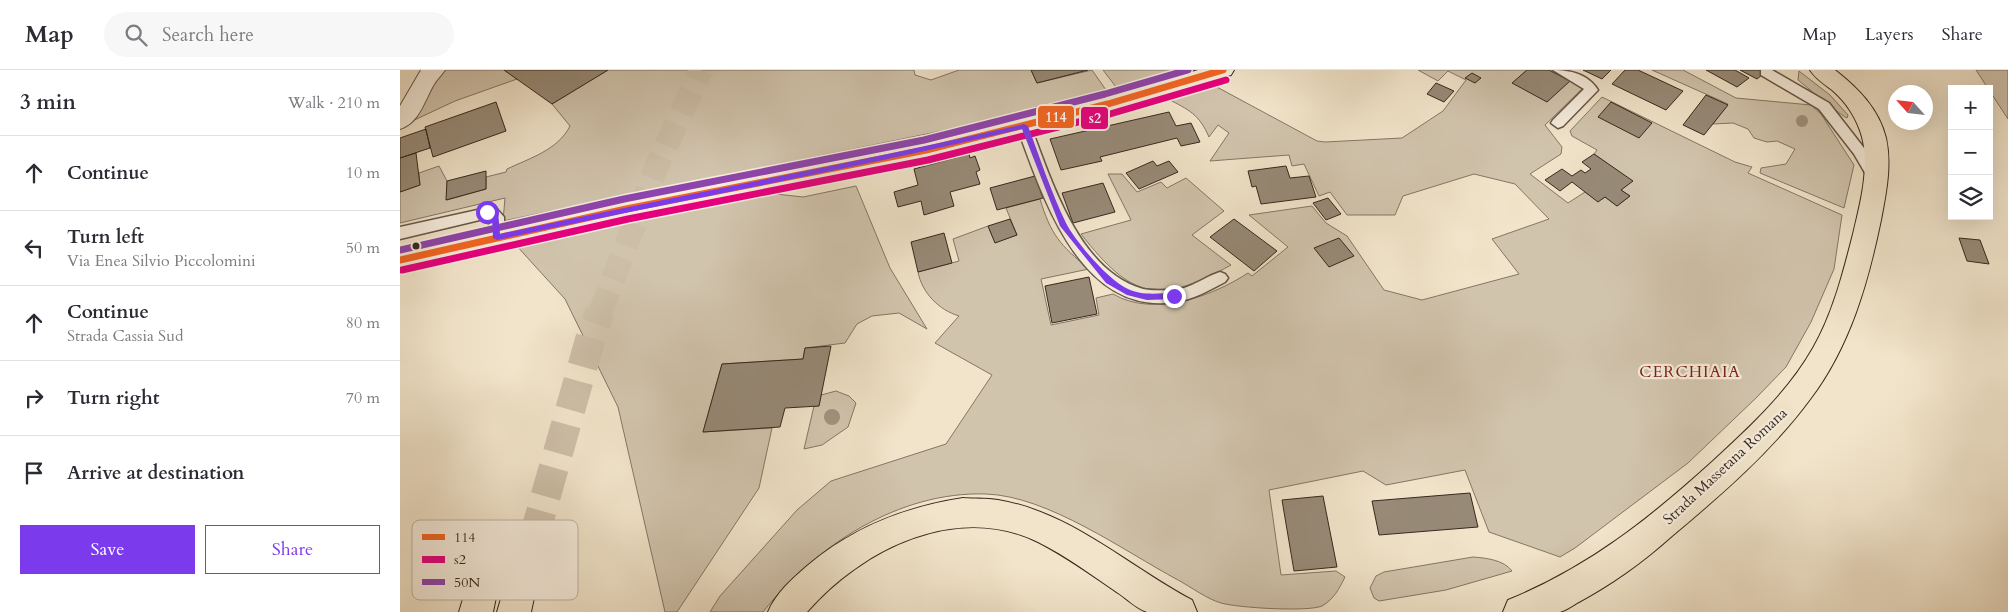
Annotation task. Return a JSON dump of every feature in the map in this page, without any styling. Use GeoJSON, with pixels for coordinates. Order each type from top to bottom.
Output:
{"type":"FeatureCollection","features":[{"type":"Feature","properties":{"kind":"main road"},"geometry":{"type":"LineString","coordinates":[[400,122],[410,112],[426,78],[434,70]]}},
{"type":"Feature","properties":{"kind":"main road"},"geometry":{"type":"LineString","coordinates":[[400,260],[708,193],[890,158],[1024,126],[1223,70]]}},
{"type":"Feature","properties":{"kind":"main road","name":"Strada Massetana Romana"},"geometry":{"type":"LineString","coordinates":[[1520,612],[1573,588],[1616,561],[1695,497],[1767,430],[1797,397],[1824,356],[1843,311],[1861,253],[1876,179],[1878,157],[1875,138],[1868,121],[1848,92],[1821,70]]}},
{"type":"Feature","properties":{"kind":"main road"},"geometry":{"type":"LineString","coordinates":[[785,612],[820,576],[860,547],[878,537],[912,522],[970,512],[1013,517],[1048,531],[1180,612]]}},
{"type":"Feature","properties":{"kind":"lane"},"geometry":{"type":"LineString","coordinates":[[1558,124],[1591,90],[1588,85],[1559,70]]}},
{"type":"Feature","properties":{"kind":"lane"},"geometry":{"type":"LineString","coordinates":[[1766,72],[1824,106],[1859,152],[1876,179]]}},
{"type":"Feature","properties":{"kind":"lane"},"geometry":{"type":"LineString","coordinates":[[1024,126],[1064,226],[1109,281],[1127,292],[1147,297],[1174,296],[1197,290],[1220,278]]}},
{"type":"Feature","properties":{"kind":"lane"},"geometry":{"type":"LineString","coordinates":[[400,233],[491,212],[497,217],[497,238]]}},
{"type":"Feature","properties":{"kind":"shaded area"},"geometry":{"type":"Polygon","coordinates":[[[444,70],[504,70],[517,79],[455,101],[406,124],[431,82],[444,70]]]}},
{"type":"Feature","properties":{"kind":"shaded area"},"geometry":{"type":"Polygon","coordinates":[[[608,70],[914,70],[915,75],[931,80],[959,70],[1031,70],[1037,83],[1092,70],[1106,90],[1035,107],[1034,112],[503,221],[505,198],[400,223],[400,192],[420,185],[419,173],[439,166],[447,181],[447,200],[486,189],[486,177],[506,172],[507,169],[534,157],[558,141],[570,126],[552,104],[608,70]]]}},
{"type":"Feature","properties":{"kind":"shaded area"},"geometry":{"type":"Polygon","coordinates":[[[1103,70],[1169,70],[1169,72],[1116,87],[1103,70]]]}},
{"type":"Feature","properties":{"kind":"shaded area"},"geometry":{"type":"Polygon","coordinates":[[[1418,70],[1527,70],[1513,83],[1570,81],[1583,88],[1545,125],[1562,147],[1561,154],[1530,174],[1568,203],[1585,192],[1598,201],[1605,197],[1617,206],[1630,196],[1621,190],[1632,181],[1594,154],[1597,150],[1572,136],[1570,131],[1602,97],[1735,162],[1752,167],[1748,173],[1842,215],[1834,269],[1811,322],[1786,367],[1688,463],[1575,548],[1560,557],[1489,532],[1465,470],[1386,485],[1363,471],[1269,490],[1281,575],[1336,571],[1345,577],[1330,600],[1322,606],[1314,608],[1273,609],[1221,603],[1205,596],[1060,514],[1010,497],[986,494],[954,496],[922,502],[891,513],[861,527],[833,545],[808,565],[763,612],[710,612],[720,596],[797,510],[831,481],[946,444],[992,375],[935,343],[959,316],[945,310],[927,294],[918,272],[959,261],[953,239],[988,226],[995,242],[1017,235],[1006,208],[1040,199],[1053,231],[1064,246],[1089,269],[1041,279],[1051,325],[1099,315],[1096,298],[1113,294],[1129,301],[1146,304],[1165,304],[1201,296],[1248,273],[1252,276],[1288,247],[1249,215],[1312,206],[1326,223],[1347,236],[1384,290],[1422,300],[1519,274],[1492,239],[1549,219],[1515,184],[1474,174],[1403,196],[1395,215],[1347,215],[1330,192],[1319,196],[1304,164],[1292,166],[1289,155],[1210,161],[1229,133],[1218,125],[1209,137],[1193,114],[1168,99],[1215,86],[1317,141],[1402,138],[1443,111],[1466,80],[1448,71],[1438,81],[1418,70]]]}},
{"type":"Feature","properties":{"kind":"shaded area"},"geometry":{"type":"Polygon","coordinates":[[[1652,70],[1683,70],[1736,98],[1811,105],[1821,114],[1854,165],[1844,208],[1760,173],[1761,168],[1786,164],[1795,149],[1777,141],[1767,142],[1754,138],[1748,129],[1733,123],[1713,124],[1728,104],[1652,70]]]}},
{"type":"Feature","properties":{"kind":"shaded area"},"geometry":{"type":"Polygon","coordinates":[[[1976,70],[2008,70],[2008,119],[1993,96],[1993,85],[1986,85],[1976,70]]]}},
{"type":"Feature","properties":{"kind":"shaded area"},"geometry":{"type":"Polygon","coordinates":[[[1799,71],[1830,95],[1848,115],[1847,118],[1798,80],[1799,71]]]}},
{"type":"Feature","properties":{"kind":"shaded area"},"geometry":{"type":"Polygon","coordinates":[[[1108,174],[1122,174],[1137,192],[1161,182],[1167,188],[1186,178],[1224,211],[1192,235],[1231,265],[1206,278],[1165,290],[1147,289],[1131,283],[1115,272],[1081,234],[1131,220],[1108,174]]]}},
{"type":"Feature","properties":{"kind":"shaded area"},"geometry":{"type":"Polygon","coordinates":[[[856,186],[890,268],[927,329],[899,313],[872,316],[857,324],[845,343],[805,348],[803,359],[722,364],[703,432],[772,428],[759,488],[677,612],[665,612],[618,407],[565,299],[515,244],[776,194],[803,197],[856,186]]]}},
{"type":"Feature","properties":{"kind":"shaded area"},"geometry":{"type":"Polygon","coordinates":[[[836,391],[849,396],[856,403],[848,427],[822,445],[804,449],[814,406],[819,406],[821,395],[836,391]]]}},
{"type":"Feature","properties":{"kind":"shaded area"},"geometry":{"type":"Polygon","coordinates":[[[1473,557],[1500,562],[1512,571],[1446,590],[1379,601],[1374,598],[1370,588],[1376,576],[1384,572],[1473,557]]]}},
{"type":"Feature","properties":{"kind":"building"},"geometry":{"type":"Polygon","coordinates":[[[504,70],[608,70],[552,104],[504,70]]]}},
{"type":"Feature","properties":{"kind":"building"},"geometry":{"type":"Polygon","coordinates":[[[1031,70],[1088,70],[1037,83],[1031,70]]]}},
{"type":"Feature","properties":{"kind":"building"},"geometry":{"type":"Polygon","coordinates":[[[1527,70],[1549,70],[1570,81],[1547,102],[1512,83],[1527,70]]]}},
{"type":"Feature","properties":{"kind":"building"},"geometry":{"type":"Polygon","coordinates":[[[1583,70],[1611,70],[1602,79],[1583,70]]]}},
{"type":"Feature","properties":{"kind":"building"},"geometry":{"type":"Polygon","coordinates":[[[1625,70],[1638,70],[1683,91],[1666,110],[1612,84],[1625,70]]]}},
{"type":"Feature","properties":{"kind":"building"},"geometry":{"type":"Polygon","coordinates":[[[1706,70],[1735,70],[1749,78],[1737,87],[1706,70]]]}},
{"type":"Feature","properties":{"kind":"building"},"geometry":{"type":"Polygon","coordinates":[[[1740,70],[1768,70],[1757,79],[1740,70]]]}},
{"type":"Feature","properties":{"kind":"building"},"geometry":{"type":"Polygon","coordinates":[[[1472,73],[1481,78],[1475,83],[1465,78],[1472,73]]]}},
{"type":"Feature","properties":{"kind":"building"},"geometry":{"type":"Polygon","coordinates":[[[1436,83],[1454,91],[1444,102],[1427,94],[1436,83]]]}},
{"type":"Feature","properties":{"kind":"building"},"geometry":{"type":"Polygon","coordinates":[[[1706,95],[1728,105],[1704,135],[1683,125],[1706,95]]]}},
{"type":"Feature","properties":{"kind":"building"},"geometry":{"type":"Polygon","coordinates":[[[496,102],[506,131],[433,157],[425,127],[496,102]]]}},
{"type":"Feature","properties":{"kind":"building"},"geometry":{"type":"Polygon","coordinates":[[[1611,102],[1652,123],[1639,138],[1598,117],[1611,102]]]}},
{"type":"Feature","properties":{"kind":"building"},"geometry":{"type":"Polygon","coordinates":[[[1169,112],[1176,126],[1191,123],[1200,142],[1181,146],[1177,138],[1100,157],[1102,161],[1061,170],[1050,139],[1169,112]]]}},
{"type":"Feature","properties":{"kind":"building"},"geometry":{"type":"Polygon","coordinates":[[[426,129],[430,148],[400,158],[400,138],[426,129]]]}},
{"type":"Feature","properties":{"kind":"building"},"geometry":{"type":"Polygon","coordinates":[[[416,153],[420,185],[400,192],[400,158],[416,153]]]}},
{"type":"Feature","properties":{"kind":"building"},"geometry":{"type":"Polygon","coordinates":[[[969,154],[970,158],[975,156],[980,170],[976,172],[980,184],[950,192],[954,206],[924,215],[921,201],[898,207],[894,192],[918,185],[914,169],[969,154]]]}},
{"type":"Feature","properties":{"kind":"building"},"geometry":{"type":"Polygon","coordinates":[[[1594,154],[1633,181],[1621,190],[1630,196],[1617,206],[1605,197],[1598,202],[1572,182],[1560,191],[1545,180],[1562,169],[1572,176],[1581,170],[1585,173],[1591,169],[1582,162],[1594,154]]]}},
{"type":"Feature","properties":{"kind":"building"},"geometry":{"type":"Polygon","coordinates":[[[1153,161],[1157,166],[1169,161],[1178,172],[1139,189],[1126,173],[1153,161]]]}},
{"type":"Feature","properties":{"kind":"building"},"geometry":{"type":"Polygon","coordinates":[[[1286,166],[1290,178],[1309,176],[1316,197],[1261,204],[1256,186],[1252,187],[1248,171],[1286,166]]]}},
{"type":"Feature","properties":{"kind":"building"},"geometry":{"type":"Polygon","coordinates":[[[486,171],[486,189],[446,200],[447,181],[486,171]]]}},
{"type":"Feature","properties":{"kind":"building"},"geometry":{"type":"Polygon","coordinates":[[[1035,176],[1043,198],[997,210],[990,188],[1035,176]]]}},
{"type":"Feature","properties":{"kind":"building"},"geometry":{"type":"Polygon","coordinates":[[[1103,183],[1115,212],[1073,223],[1062,193],[1103,183]]]}},
{"type":"Feature","properties":{"kind":"building"},"geometry":{"type":"Polygon","coordinates":[[[1328,198],[1341,214],[1326,220],[1313,203],[1328,198]]]}},
{"type":"Feature","properties":{"kind":"building"},"geometry":{"type":"Polygon","coordinates":[[[1010,219],[1017,235],[995,243],[988,226],[1010,219]]]}},
{"type":"Feature","properties":{"kind":"building"},"geometry":{"type":"Polygon","coordinates":[[[1234,219],[1277,251],[1254,271],[1210,237],[1234,219]]]}},
{"type":"Feature","properties":{"kind":"building"},"geometry":{"type":"Polygon","coordinates":[[[944,233],[952,263],[918,272],[911,242],[944,233]]]}},
{"type":"Feature","properties":{"kind":"building"},"geometry":{"type":"Polygon","coordinates":[[[1339,238],[1354,256],[1329,267],[1314,248],[1339,238]]]}},
{"type":"Feature","properties":{"kind":"building"},"geometry":{"type":"Polygon","coordinates":[[[1959,238],[1980,240],[1989,264],[1967,261],[1959,238]]]}},
{"type":"Feature","properties":{"kind":"building"},"geometry":{"type":"Polygon","coordinates":[[[1089,277],[1097,314],[1052,323],[1045,286],[1089,277]]]}},
{"type":"Feature","properties":{"kind":"building"},"geometry":{"type":"Polygon","coordinates":[[[831,346],[819,406],[785,408],[780,427],[703,432],[722,364],[803,359],[805,348],[831,346]]]}},
{"type":"Feature","properties":{"kind":"building"},"geometry":{"type":"Polygon","coordinates":[[[1470,493],[1478,527],[1379,535],[1372,501],[1470,493]]]}},
{"type":"Feature","properties":{"kind":"building"},"geometry":{"type":"Polygon","coordinates":[[[1323,496],[1337,567],[1294,571],[1282,500],[1323,496]]]}},
{"type":"Feature","properties":{"kind":"tunnel"},"geometry":{"type":"LineString","coordinates":[[600,313],[656,168],[701,70]]}},
{"type":"Feature","properties":{"kind":"tunnel"},"geometry":{"type":"LineString","coordinates":[[539,520],[592,333],[600,312]]}},
{"type":"Feature","properties":{"kind":"transit line","name":"50N"},"geometry":{"type":"LineString","coordinates":[[400,250],[624,199],[924,140],[1105,94],[1188,70]]}},
{"type":"Feature","properties":{"kind":"transit line","name":"114"},"geometry":{"type":"LineString","coordinates":[[400,260],[626,209],[926,150],[1108,104],[1223,70]]}},
{"type":"Feature","properties":{"kind":"transit line","name":"s2"},"geometry":{"type":"LineString","coordinates":[[402,270],[628,219],[928,160],[1110,114],[1226,80]]}},
{"type":"Feature","properties":{"kind":"district","name":"CERCHIAIA"},"geometry":{"type":"Point","coordinates":[1690,372]}},
{"type":"Feature","properties":{"kind":"route"},"geometry":{"type":"LineString","coordinates":[[487,212],[494,212],[496,214],[497,238],[626,209],[880,160],[1024,126],[1064,226],[1092,262],[1109,281],[1127,292],[1147,297],[1174,296]]}}]}
